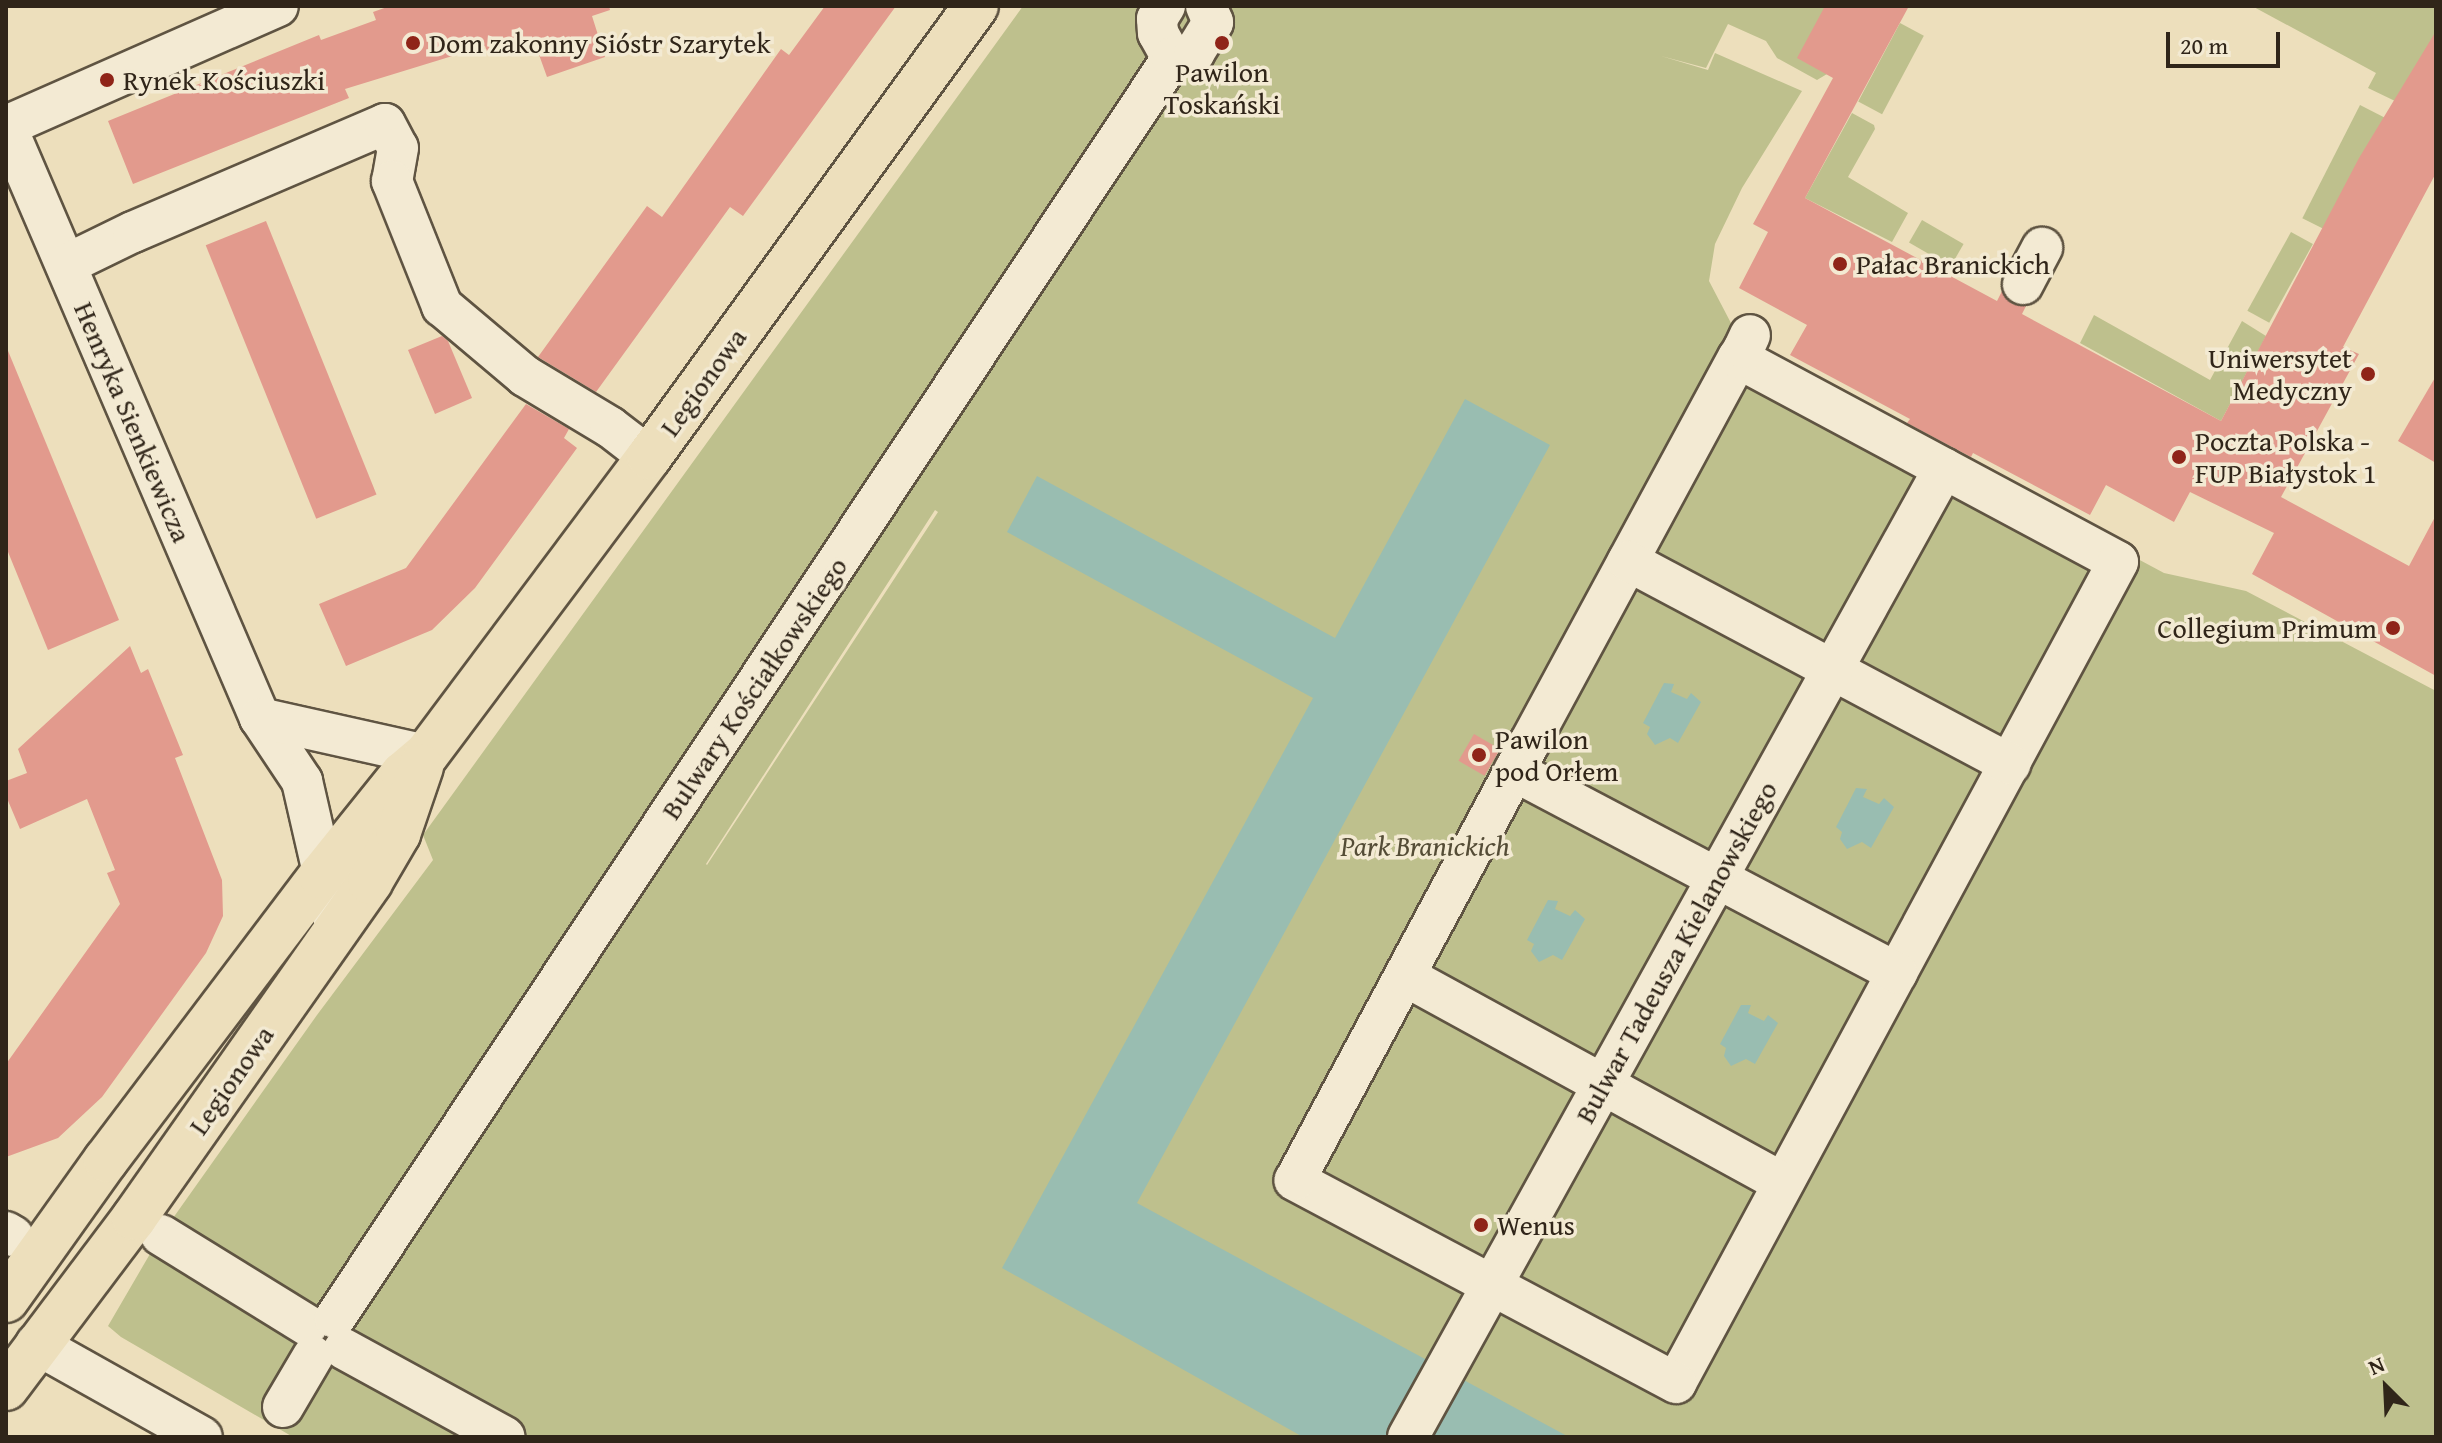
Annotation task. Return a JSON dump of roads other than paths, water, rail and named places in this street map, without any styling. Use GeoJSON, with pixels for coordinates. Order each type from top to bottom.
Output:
{"type":"FeatureCollection","features":[{"type":"Feature","properties":{"kind":"main road","name":"Legionowa"},"geometry":{"type":"LineString","coordinates":[[6,1300],[99,1170],[321,876],[403,774],[426,755],[649,457],[976,6]]}},
{"type":"Feature","properties":{"kind":"main road","name":"Legionowa"},"geometry":{"type":"LineString","coordinates":[[6,1388],[36,1344],[117,1242],[336,930],[398,834],[426,755]]}},
{"type":"Feature","properties":{"kind":"street"},"geometry":{"type":"LineString","coordinates":[[6,126],[278,6]]}},
{"type":"Feature","properties":{"kind":"street"},"geometry":{"type":"LineString","coordinates":[[1165,6],[1157,19],[1158,33],[1172,58]]}},
{"type":"Feature","properties":{"kind":"street","name":"Bulwary Kościałkowskiego"},"geometry":{"type":"LineString","coordinates":[[283,1407],[325,1337],[1172,58],[1194,53],[1213,22],[1207,6]]}},
{"type":"Feature","properties":{"kind":"street"},"geometry":{"type":"LineString","coordinates":[[67,264],[133,232],[385,124],[398,148],[392,181],[442,306],[525,376],[610,427],[649,457]]}},
{"type":"Feature","properties":{"kind":"street","name":"Henryka Sienkiewicza"},"geometry":{"type":"LineString","coordinates":[[6,126],[260,718],[276,793],[297,845],[321,876],[336,930]]}},
{"type":"Feature","properties":{"kind":"street"},"geometry":{"type":"LineString","coordinates":[[2023,284],[2042,248]]}},
{"type":"Feature","properties":{"kind":"street"},"geometry":{"type":"LineString","coordinates":[[1744,346],[1944,468],[2118,562],[1676,1383],[1295,1180],[1744,346]]}},
{"type":"Feature","properties":{"kind":"street","name":"Bulwar Tadeusza Kielanowskiego"},"geometry":{"type":"LineString","coordinates":[[1408,1437],[1944,468]]}},
{"type":"Feature","properties":{"kind":"street"},"geometry":{"type":"LineString","coordinates":[[1628,561],[2010,764]]}},
{"type":"Feature","properties":{"kind":"street"},"geometry":{"type":"LineString","coordinates":[[260,718],[426,755]]}},
{"type":"Feature","properties":{"kind":"street"},"geometry":{"type":"LineString","coordinates":[[1514,771],[1897,973]]}},
{"type":"Feature","properties":{"kind":"street"},"geometry":{"type":"LineString","coordinates":[[1405,976],[1783,1183]]}},
{"type":"Feature","properties":{"kind":"street"},"geometry":{"type":"LineString","coordinates":[[161,1235],[325,1337],[505,1437]]}},
{"type":"Feature","properties":{"kind":"street"},"geometry":{"type":"LineString","coordinates":[[36,1344],[202,1437]]}},
{"type":"Feature","properties":{"kind":"water"},"geometry":{"type":"Polygon","coordinates":[[[1465,399],[1550,445],[1137,1203],[1569,1437],[1303,1437],[1002,1268],[1313,698],[1007,532],[1037,476],[1335,638],[1465,399]]]}},
{"type":"Feature","properties":{"kind":"water"},"geometry":{"type":"Polygon","coordinates":[[[1664,683],[1674,684],[1671,692],[1687,699],[1691,693],[1701,702],[1678,743],[1670,738],[1655,745],[1647,734],[1650,727],[1643,723],[1664,683]]]}},
{"type":"Feature","properties":{"kind":"water"},"geometry":{"type":"Polygon","coordinates":[[[1856,788],[1867,789],[1863,797],[1879,804],[1884,798],[1894,807],[1871,848],[1862,842],[1847,849],[1840,839],[1842,832],[1836,827],[1856,788]]]}},
{"type":"Feature","properties":{"kind":"water"},"geometry":{"type":"Polygon","coordinates":[[[1548,900],[1558,901],[1555,909],[1570,916],[1575,910],[1585,919],[1562,960],[1553,955],[1539,962],[1531,951],[1534,944],[1527,940],[1548,900]]]}},
{"type":"Feature","properties":{"kind":"water"},"geometry":{"type":"Polygon","coordinates":[[[1741,1005],[1751,1005],[1748,1013],[1764,1021],[1768,1015],[1778,1023],[1755,1064],[1746,1059],[1731,1066],[1724,1056],[1726,1048],[1720,1044],[1741,1005]]]}},
{"type":"Feature","properties":{"kind":"place","name":"Dom zakonny Sióstr Szarytek"},"geometry":{"type":"Point","coordinates":[413,43]}},
{"type":"Feature","properties":{"kind":"place","name":"Pawilon Toskański"},"geometry":{"type":"Point","coordinates":[1222,43]}},
{"type":"Feature","properties":{"kind":"place","name":"Rynek Kościuszki"},"geometry":{"type":"Point","coordinates":[107,80]}},
{"type":"Feature","properties":{"kind":"place","name":"Pałac Branickich"},"geometry":{"type":"Point","coordinates":[1840,264]}},
{"type":"Feature","properties":{"kind":"place","name":"Uniwersytet Medyczny"},"geometry":{"type":"Point","coordinates":[2368,374]}},
{"type":"Feature","properties":{"kind":"place","name":"Poczta Polska - FUP Białystok 1"},"geometry":{"type":"Point","coordinates":[2179,457]}},
{"type":"Feature","properties":{"kind":"place","name":"Collegium Primum"},"geometry":{"type":"Point","coordinates":[2393,628]}},
{"type":"Feature","properties":{"kind":"place","name":"Pawilon pod Orłem"},"geometry":{"type":"Point","coordinates":[1479,755]}},
{"type":"Feature","properties":{"kind":"place","name":"Wenus"},"geometry":{"type":"Point","coordinates":[1481,1225]}},
{"type":"Feature","properties":{"kind":"park label","name":"Park Branickich"},"geometry":{"type":"Point","coordinates":[1425,846]}}]}
